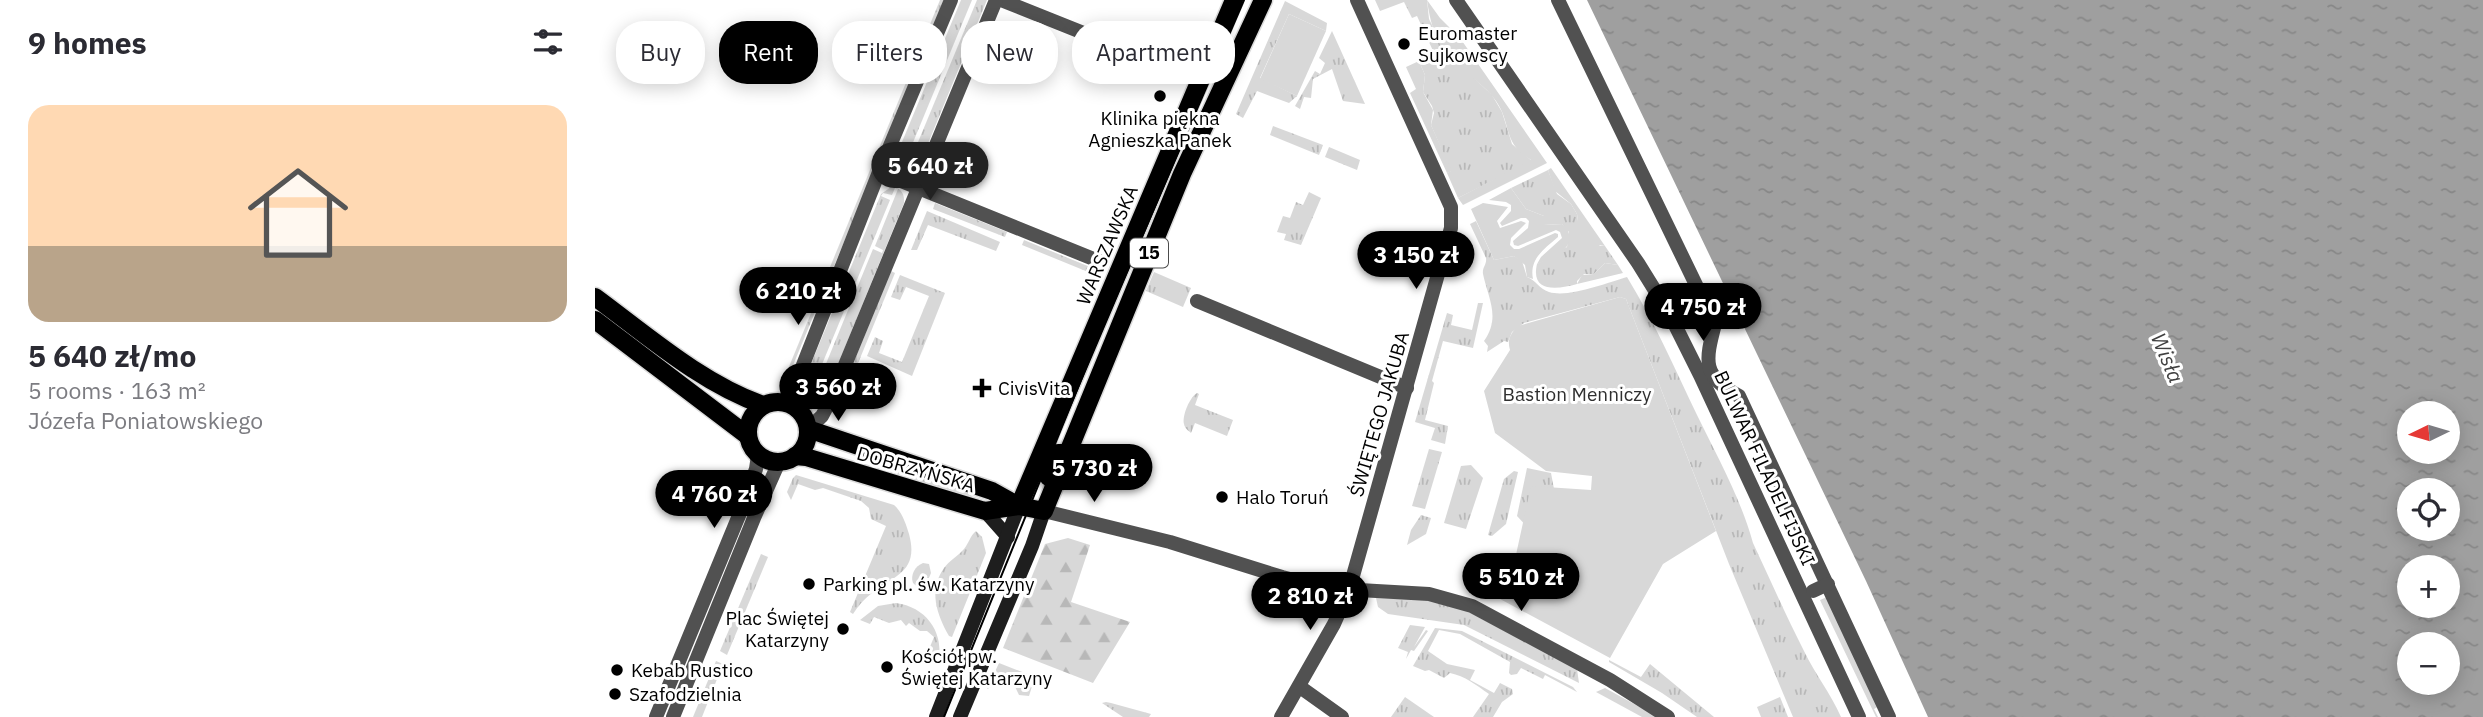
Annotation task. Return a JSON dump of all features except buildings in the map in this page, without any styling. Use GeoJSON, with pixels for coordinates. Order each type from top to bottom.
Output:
{"type":"FeatureCollection","features":[{"type":"Feature","properties":{"kind":"main road","name":"WARSZAWSKA"},"geometry":{"type":"LineString","coordinates":[[1019,506],[1234,0]]}},
{"type":"Feature","properties":{"kind":"main road","name":"15"},"geometry":{"type":"LineString","coordinates":[[1044,511],[1182,174],[1263,0]]}},
{"type":"Feature","properties":{"kind":"main road"},"geometry":{"type":"LineString","coordinates":[[595,297],[694,369],[740,397],[764,405]]}},
{"type":"Feature","properties":{"kind":"main road"},"geometry":{"type":"LineString","coordinates":[[595,320],[748,436]]}},
{"type":"Feature","properties":{"kind":"main road"},"geometry":{"type":"LineString","coordinates":[[771,402],[788,403],[801,412],[808,429],[803,449],[787,459],[769,461],[758,456],[750,444],[750,419],[771,402]]}},
{"type":"Feature","properties":{"kind":"main road","name":"DOBRZYŃSKA"},"geometry":{"type":"LineString","coordinates":[[808,429],[992,491],[1019,506]]}},
{"type":"Feature","properties":{"kind":"main road","name":"DOBRZYŃSKA"},"geometry":{"type":"LineString","coordinates":[[787,459],[806,457],[985,511],[1019,506]]}},
{"type":"Feature","properties":{"kind":"main road"},"geometry":{"type":"LineString","coordinates":[[1019,506],[1044,511]]}},
{"type":"Feature","properties":{"kind":"street"},"geometry":{"type":"LineString","coordinates":[[788,403],[879,172],[951,0]]}},
{"type":"Feature","properties":{"kind":"street"},"geometry":{"type":"LineString","coordinates":[[808,429],[823,416],[831,399],[917,187],[999,0],[1072,29]]}},
{"type":"Feature","properties":{"kind":"street","name":"ŚWIĘTEGO JAKUBA"},"geometry":{"type":"LineString","coordinates":[[1281,717],[1300,687],[1349,590],[1447,246],[1451,207],[1357,0]]}},
{"type":"Feature","properties":{"kind":"street","name":"BULWAR FILADELFIJSKI"},"geometry":{"type":"LineString","coordinates":[[1456,0],[1638,263],[1669,313],[1859,717]]}},
{"type":"Feature","properties":{"kind":"street","name":"BULWAR FILADELFIJSKI"},"geometry":{"type":"LineString","coordinates":[[1558,0],[1715,324],[1707,354],[1709,372],[1722,387],[1739,396],[1889,717]]}},
{"type":"Feature","properties":{"kind":"street"},"geometry":{"type":"LineString","coordinates":[[879,172],[1101,262]]}},
{"type":"Feature","properties":{"kind":"street"},"geometry":{"type":"LineString","coordinates":[[1197,301],[1407,388]]}},
{"type":"Feature","properties":{"kind":"street"},"geometry":{"type":"LineString","coordinates":[[656,717],[740,513],[758,456]]}},
{"type":"Feature","properties":{"kind":"street"},"geometry":{"type":"LineString","coordinates":[[673,717],[754,519],[787,459]]}},
{"type":"Feature","properties":{"kind":"street"},"geometry":{"type":"LineString","coordinates":[[936,717],[1019,506]]}},
{"type":"Feature","properties":{"kind":"street","name":"DOBRZYŃSKA"},"geometry":{"type":"LineString","coordinates":[[985,511],[1008,537]]}},
{"type":"Feature","properties":{"kind":"street"},"geometry":{"type":"LineString","coordinates":[[963,716],[1044,511],[1170,541],[1324,588],[1429,594],[1472,606],[1610,680],[1668,717]]}},
{"type":"Feature","properties":{"kind":"street"},"geometry":{"type":"LineString","coordinates":[[1813,592],[1828,584]]}},
{"type":"Feature","properties":{"kind":"street"},"geometry":{"type":"LineString","coordinates":[[1300,687],[1342,717]]}},
{"type":"Feature","properties":{"kind":"green space"},"geometry":{"type":"Polygon","coordinates":[[[940,0],[944,0],[935,21],[931,21],[940,0]]]}},
{"type":"Feature","properties":{"kind":"green space"},"geometry":{"type":"Polygon","coordinates":[[[961,0],[972,0],[961,21],[947,60],[947,34],[961,0]]]}},
{"type":"Feature","properties":{"kind":"green space"},"geometry":{"type":"Polygon","coordinates":[[[977,0],[987,0],[978,21],[968,21],[977,0]]]}},
{"type":"Feature","properties":{"kind":"green space"},"geometry":{"type":"Polygon","coordinates":[[[1375,0],[1427,0],[1429,19],[1445,51],[1492,95],[1502,112],[1512,144],[1532,161],[1458,198],[1447,173],[1451,171],[1431,125],[1434,113],[1432,106],[1423,92],[1425,75],[1419,61],[1434,53],[1417,16],[1412,18],[1404,2],[1380,11],[1375,0]]]}},
{"type":"Feature","properties":{"kind":"green space"},"geometry":{"type":"Polygon","coordinates":[[[1427,0],[1460,38],[1547,163],[1463,205],[1458,198],[1531,160],[1522,154],[1511,140],[1501,109],[1492,95],[1452,60],[1442,47],[1432,24],[1427,0]]]}},
{"type":"Feature","properties":{"kind":"green space"},"geometry":{"type":"Polygon","coordinates":[[[1285,1],[1327,23],[1326,31],[1289,14],[1260,78],[1297,96],[1289,103],[1257,91],[1243,118],[1236,114],[1285,1]]]}},
{"type":"Feature","properties":{"kind":"green space"},"geometry":{"type":"Polygon","coordinates":[[[1289,14],[1326,31],[1297,96],[1260,79],[1289,14]]]}},
{"type":"Feature","properties":{"kind":"green space"},"geometry":{"type":"Polygon","coordinates":[[[1332,31],[1365,104],[1343,101],[1332,69],[1313,79],[1311,98],[1304,97],[1300,109],[1295,106],[1315,71],[1320,74],[1325,63],[1319,58],[1332,31]]]}},
{"type":"Feature","properties":{"kind":"green space"},"geometry":{"type":"Polygon","coordinates":[[[961,39],[961,63],[920,163],[916,169],[906,171],[942,84],[947,84],[947,72],[961,39]]]}},
{"type":"Feature","properties":{"kind":"green space"},"geometry":{"type":"Polygon","coordinates":[[[1419,61],[1425,75],[1423,92],[1433,110],[1431,125],[1452,171],[1447,173],[1410,93],[1416,89],[1406,67],[1419,61]]]}},
{"type":"Feature","properties":{"kind":"green space"},"geometry":{"type":"Polygon","coordinates":[[[905,84],[909,84],[789,375],[786,374],[905,84]]]}},
{"type":"Feature","properties":{"kind":"green space"},"geometry":{"type":"Polygon","coordinates":[[[926,84],[937,84],[902,169],[896,162],[926,84]]]}},
{"type":"Feature","properties":{"kind":"green space"},"geometry":{"type":"Polygon","coordinates":[[[1273,126],[1323,145],[1319,155],[1270,135],[1273,126]]]}},
{"type":"Feature","properties":{"kind":"green space"},"geometry":{"type":"Polygon","coordinates":[[[1329,147],[1360,160],[1357,170],[1325,157],[1329,147]]]}},
{"type":"Feature","properties":{"kind":"green space"},"geometry":{"type":"Polygon","coordinates":[[[1551,168],[1605,246],[1584,240],[1579,230],[1577,214],[1571,204],[1555,191],[1548,170],[1551,168]]]}},
{"type":"Feature","properties":{"kind":"green space"},"geometry":{"type":"Polygon","coordinates":[[[1548,170],[1557,194],[1571,204],[1578,221],[1600,246],[1605,246],[1618,265],[1605,263],[1594,274],[1584,274],[1577,284],[1555,288],[1542,285],[1538,280],[1537,264],[1567,247],[1569,232],[1562,224],[1544,225],[1544,216],[1526,209],[1511,188],[1548,170]]]}},
{"type":"Feature","properties":{"kind":"green space"},"geometry":{"type":"Polygon","coordinates":[[[891,187],[897,188],[901,191],[904,203],[827,391],[820,388],[825,377],[821,376],[873,249],[882,253],[883,250],[875,246],[898,189],[895,188],[892,195],[883,193],[881,196],[890,200],[818,374],[814,373],[809,383],[804,381],[881,194],[891,187]]]}},
{"type":"Feature","properties":{"kind":"green space"},"geometry":{"type":"Polygon","coordinates":[[[1511,188],[1526,209],[1544,216],[1544,225],[1562,224],[1567,228],[1569,242],[1562,252],[1537,264],[1562,238],[1556,230],[1518,246],[1514,245],[1513,241],[1528,228],[1529,221],[1521,218],[1502,226],[1500,223],[1511,211],[1511,205],[1489,200],[1511,188]]]}},
{"type":"Feature","properties":{"kind":"green space"},"geometry":{"type":"Polygon","coordinates":[[[1309,192],[1321,198],[1301,245],[1284,240],[1286,234],[1277,232],[1283,216],[1290,218],[1296,202],[1303,205],[1309,192]]]}},
{"type":"Feature","properties":{"kind":"green space"},"geometry":{"type":"Polygon","coordinates":[[[935,203],[1007,232],[1005,237],[933,209],[935,203]]]}},
{"type":"Feature","properties":{"kind":"green space"},"geometry":{"type":"Polygon","coordinates":[[[1483,203],[1508,207],[1497,221],[1500,228],[1521,221],[1526,223],[1511,238],[1510,245],[1514,249],[1558,234],[1535,260],[1533,279],[1527,277],[1525,265],[1514,256],[1494,260],[1471,209],[1483,203]]]}},
{"type":"Feature","properties":{"kind":"green space"},"geometry":{"type":"Polygon","coordinates":[[[927,211],[1000,242],[996,251],[928,225],[917,250],[911,250],[927,211]]]}},
{"type":"Feature","properties":{"kind":"green space"},"geometry":{"type":"Polygon","coordinates":[[[1476,221],[1494,260],[1514,256],[1522,261],[1527,277],[1549,292],[1567,293],[1627,277],[1655,328],[1728,478],[1753,543],[1808,659],[1841,717],[1793,717],[1729,564],[1626,299],[1620,297],[1524,323],[1512,332],[1508,342],[1504,341],[1487,352],[1488,346],[1484,341],[1492,324],[1492,316],[1483,274],[1486,258],[1470,224],[1476,221]]]}},
{"type":"Feature","properties":{"kind":"green space"},"geometry":{"type":"Polygon","coordinates":[[[1024,240],[1100,271],[1098,276],[1022,245],[1024,240]]]}},
{"type":"Feature","properties":{"kind":"green space"},"geometry":{"type":"Polygon","coordinates":[[[1605,263],[1618,265],[1623,273],[1577,284],[1582,275],[1594,274],[1605,263]]]}},
{"type":"Feature","properties":{"kind":"green space"},"geometry":{"type":"Polygon","coordinates":[[[891,271],[895,273],[845,395],[839,398],[891,271]]]}},
{"type":"Feature","properties":{"kind":"green space"},"geometry":{"type":"Polygon","coordinates":[[[1154,272],[1191,288],[1183,307],[1146,291],[1154,272]]]}},
{"type":"Feature","properties":{"kind":"green space"},"geometry":{"type":"Polygon","coordinates":[[[900,275],[945,293],[912,376],[867,356],[875,337],[883,341],[879,353],[902,362],[929,296],[906,287],[900,300],[891,297],[900,275]]]}},
{"type":"Feature","properties":{"kind":"green space","name":"Bastion Menniczy"},"geometry":{"type":"Polygon","coordinates":[[[1620,297],[1626,299],[1716,531],[1663,564],[1610,658],[1489,593],[1512,573],[1531,486],[1591,490],[1592,476],[1546,471],[1495,433],[1484,391],[1510,350],[1510,337],[1518,326],[1620,297]]]}},
{"type":"Feature","properties":{"kind":"green space"},"geometry":{"type":"Polygon","coordinates":[[[1478,303],[1483,303],[1473,348],[1443,341],[1425,420],[1448,426],[1445,444],[1431,440],[1435,428],[1415,422],[1447,313],[1453,315],[1451,325],[1472,330],[1478,303]]]}},
{"type":"Feature","properties":{"kind":"green space"},"geometry":{"type":"Polygon","coordinates":[[[1197,393],[1199,394],[1195,405],[1233,420],[1227,436],[1195,423],[1191,433],[1186,428],[1185,411],[1197,393]]]}},
{"type":"Feature","properties":{"kind":"green space"},"geometry":{"type":"Polygon","coordinates":[[[1429,449],[1442,452],[1425,509],[1412,506],[1429,449]]]}},
{"type":"Feature","properties":{"kind":"green space"},"geometry":{"type":"Polygon","coordinates":[[[1471,465],[1483,478],[1466,529],[1444,523],[1461,466],[1471,465]]]}},
{"type":"Feature","properties":{"kind":"green space"},"geometry":{"type":"Polygon","coordinates":[[[897,468],[973,491],[971,497],[898,477],[897,468]]]}},
{"type":"Feature","properties":{"kind":"green space"},"geometry":{"type":"Polygon","coordinates":[[[1527,468],[1551,473],[1554,489],[1528,528],[1517,516],[1527,468]]]}},
{"type":"Feature","properties":{"kind":"green space"},"geometry":{"type":"Polygon","coordinates":[[[1514,471],[1518,472],[1506,524],[1492,536],[1488,535],[1504,479],[1514,471]]]}},
{"type":"Feature","properties":{"kind":"green space"},"geometry":{"type":"Polygon","coordinates":[[[796,475],[894,505],[905,522],[911,546],[908,564],[897,576],[866,598],[853,614],[850,612],[886,526],[871,519],[869,508],[861,501],[823,488],[815,490],[798,484],[791,500],[787,492],[796,475]]]}},
{"type":"Feature","properties":{"kind":"green space"},"geometry":{"type":"Polygon","coordinates":[[[1421,515],[1431,518],[1426,534],[1407,545],[1411,530],[1421,515]]]}},
{"type":"Feature","properties":{"kind":"green space"},"geometry":{"type":"Polygon","coordinates":[[[976,531],[982,537],[986,553],[952,637],[949,636],[938,611],[936,585],[944,568],[964,549],[976,531]]]}},
{"type":"Feature","properties":{"kind":"green space"},"geometry":{"type":"Polygon","coordinates":[[[1068,538],[1090,545],[1071,602],[1130,622],[1093,683],[1003,648],[1045,544],[1068,538]]]}},
{"type":"Feature","properties":{"kind":"green space"},"geometry":{"type":"Polygon","coordinates":[[[761,554],[768,557],[727,655],[720,651],[761,554]]]}},
{"type":"Feature","properties":{"kind":"green space"},"geometry":{"type":"Polygon","coordinates":[[[923,563],[929,564],[931,573],[926,585],[919,588],[913,583],[912,577],[923,563]]]}},
{"type":"Feature","properties":{"kind":"green space"},"geometry":{"type":"Polygon","coordinates":[[[1827,597],[1879,706],[1874,709],[1878,717],[1876,717],[1820,600],[1827,597]]]}},
{"type":"Feature","properties":{"kind":"green space"},"geometry":{"type":"Polygon","coordinates":[[[1376,598],[1418,598],[1463,609],[1577,669],[1579,683],[1464,625],[1388,614],[1378,607],[1376,598]]]}},
{"type":"Feature","properties":{"kind":"green space"},"geometry":{"type":"Polygon","coordinates":[[[896,603],[916,609],[930,622],[938,639],[939,659],[927,654],[934,637],[927,631],[920,631],[909,623],[906,626],[901,620],[889,623],[874,617],[870,624],[860,620],[878,606],[896,603]]]}},
{"type":"Feature","properties":{"kind":"green space"},"geometry":{"type":"Polygon","coordinates":[[[1410,625],[1425,627],[1414,647],[1426,630],[1428,631],[1406,659],[1408,652],[1398,648],[1410,625]]]}},
{"type":"Feature","properties":{"kind":"green space"},"geometry":{"type":"Polygon","coordinates":[[[1435,628],[1462,631],[1573,687],[1577,692],[1545,675],[1543,679],[1521,668],[1517,674],[1511,675],[1510,662],[1460,634],[1439,630],[1428,651],[1447,664],[1475,670],[1470,680],[1494,693],[1500,683],[1512,689],[1513,694],[1502,702],[1493,717],[1473,717],[1489,694],[1461,676],[1450,673],[1444,678],[1413,666],[1435,628]]]}},
{"type":"Feature","properties":{"kind":"green space"},"geometry":{"type":"Polygon","coordinates":[[[1609,660],[1641,677],[1650,664],[1714,717],[1697,717],[1609,660]]]}},
{"type":"Feature","properties":{"kind":"green space"},"geometry":{"type":"Polygon","coordinates":[[[716,661],[723,664],[702,717],[693,717],[716,661]]]}},
{"type":"Feature","properties":{"kind":"green space"},"geometry":{"type":"Polygon","coordinates":[[[999,663],[1035,677],[1029,696],[1019,695],[1011,678],[987,689],[999,663]]]}},
{"type":"Feature","properties":{"kind":"green space"},"geometry":{"type":"Polygon","coordinates":[[[1605,688],[1658,717],[1642,717],[1596,692],[1605,688]]]}},
{"type":"Feature","properties":{"kind":"green space"},"geometry":{"type":"Polygon","coordinates":[[[1405,697],[1434,717],[1391,717],[1405,697]]]}},
{"type":"Feature","properties":{"kind":"green space"},"geometry":{"type":"Polygon","coordinates":[[[1780,697],[1788,717],[1761,717],[1757,707],[1780,697]]]}},
{"type":"Feature","properties":{"kind":"green space"},"geometry":{"type":"Polygon","coordinates":[[[1102,703],[1151,714],[1149,717],[1123,717],[1102,703]]]}},
{"type":"Feature","properties":{"kind":"water","name":"Wisła"},"geometry":{"type":"Polygon","coordinates":[[[1587,0],[2483,0],[2483,717],[1928,717],[1866,581],[1587,0]]]}},
{"type":"Feature","properties":{"kind":"tram line"},"geometry":{"type":"LineString","coordinates":[[944,717],[1094,348],[1244,0]]}},
{"type":"Feature","properties":{"kind":"place","name":"Euromaster Sujkowscy"},"geometry":{"type":"Point","coordinates":[1404,44]}},
{"type":"Feature","properties":{"kind":"place","name":"Klinika piękna Agnieszka Panek"},"geometry":{"type":"Point","coordinates":[1160,96]}},
{"type":"Feature","properties":{"kind":"place","name":"CivisVita"},"geometry":{"type":"Point","coordinates":[982,388]}},
{"type":"Feature","properties":{"kind":"place","name":"Halo Toruń"},"geometry":{"type":"Point","coordinates":[1222,497]}},
{"type":"Feature","properties":{"kind":"place","name":"Parking pl. św. Katarzyny"},"geometry":{"type":"Point","coordinates":[809,584]}},
{"type":"Feature","properties":{"kind":"place","name":"Plac Świętej Katarzyny"},"geometry":{"type":"Point","coordinates":[843,629]}},
{"type":"Feature","properties":{"kind":"place","name":"Kościół pw. Świętej Katarzyny"},"geometry":{"type":"Point","coordinates":[887,667]}},
{"type":"Feature","properties":{"kind":"place","name":"Kebab Rustico"},"geometry":{"type":"Point","coordinates":[617,670]}},
{"type":"Feature","properties":{"kind":"place","name":"Szafodzielnia"},"geometry":{"type":"Point","coordinates":[615,694]}}]}
